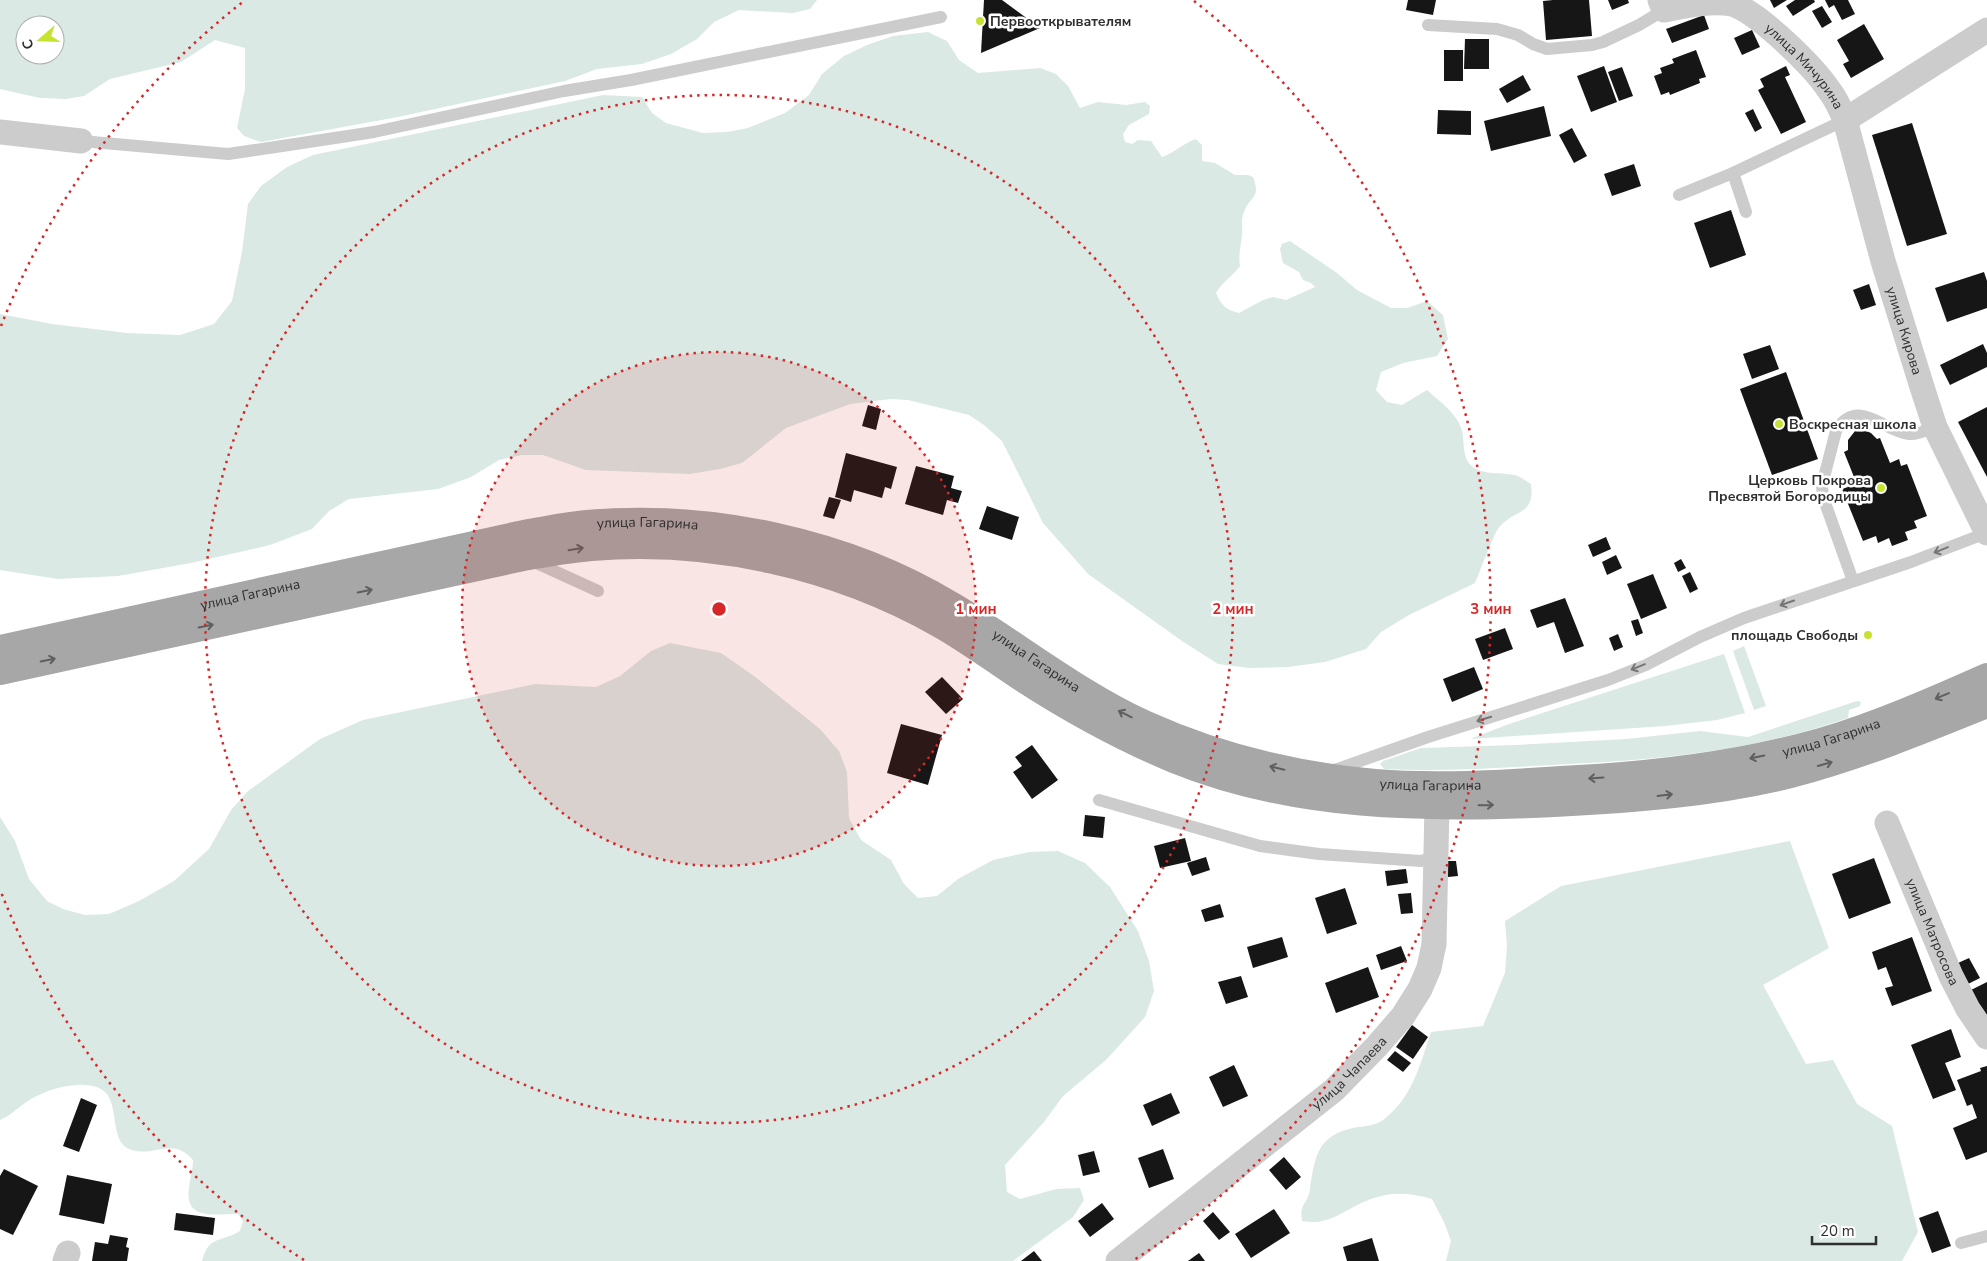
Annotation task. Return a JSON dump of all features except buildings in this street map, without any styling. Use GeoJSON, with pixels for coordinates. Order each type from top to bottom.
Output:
{"type":"FeatureCollection","features":[{"type":"Feature","properties":{"kind":"main road","name":"улица Гагарина"},"geometry":{"type":"LineString","coordinates":[[0,648],[518,535],[586,524],[636,522],[693,524],[765,535],[814,546],[885,572],[948,603],[1097,700],[1141,722],[1219,753],[1292,772],[1375,783],[1437,785],[1589,779],[1690,769],[1738,761],[1822,742],[1914,709],[1987,677]]}},
{"type":"Feature","properties":{"kind":"main road","name":"улица Гагарина"},"geometry":{"type":"LineString","coordinates":[[0,671],[523,557],[589,547],[639,545],[694,547],[719,551],[811,569],[845,579],[907,606],[950,630],[1088,718],[1134,742],[1178,760],[1246,782],[1315,796],[1372,803],[1437,806],[1601,800],[1696,791],[1743,784],[1787,775],[1869,751],[1987,704]]}},
{"type":"Feature","properties":{"kind":"street","name":"улица Мичурина"},"geometry":{"type":"LineString","coordinates":[[1662,5],[1710,2],[1732,4],[1747,12],[1770,28],[1798,54],[1829,89],[1845,120],[1987,30]]}},
{"type":"Feature","properties":{"kind":"street","name":"улица Кирова"},"geometry":{"type":"LineString","coordinates":[[1845,120],[1883,262],[1935,427],[1987,533]]}},
{"type":"Feature","properties":{"kind":"street"},"geometry":{"type":"LineString","coordinates":[[0,132],[81,141]]}},
{"type":"Feature","properties":{"kind":"street","name":"улица Чапаева"},"geometry":{"type":"LineString","coordinates":[[1118,1261],[1334,1090],[1378,1046],[1403,1016],[1420,989],[1429,968],[1434,944],[1437,806]]}},
{"type":"Feature","properties":{"kind":"street","name":"улица Матросова"},"geometry":{"type":"LineString","coordinates":[[1887,822],[1951,976],[1968,1009],[1987,1037]]}},
{"type":"Feature","properties":{"kind":"lane"},"geometry":{"type":"LineString","coordinates":[[1428,25],[1497,29],[1518,35],[1533,44],[1547,48],[1592,45],[1603,42],[1639,25],[1662,5]]}},
{"type":"Feature","properties":{"kind":"lane"},"geometry":{"type":"LineString","coordinates":[[81,141],[228,154],[374,132],[564,91],[632,80],[941,17]]}},
{"type":"Feature","properties":{"kind":"lane"},"geometry":{"type":"LineString","coordinates":[[1679,194],[1733,173],[1845,120]]}},
{"type":"Feature","properties":{"kind":"lane"},"geometry":{"type":"LineString","coordinates":[[1733,173],[1746,212]]}},
{"type":"Feature","properties":{"kind":"lane"},"geometry":{"type":"LineString","coordinates":[[1853,582],[1822,497],[1822,485],[1836,431],[1840,424],[1856,416],[1872,418],[1910,434],[1935,427]]}},
{"type":"Feature","properties":{"kind":"lane"},"geometry":{"type":"LineString","coordinates":[[1318,776],[1428,736],[1608,680],[1646,665],[1700,637],[1744,618],[1911,562],[1987,533]]}},
{"type":"Feature","properties":{"kind":"lane"},"geometry":{"type":"LineString","coordinates":[[523,557],[598,591]]}},
{"type":"Feature","properties":{"kind":"lane"},"geometry":{"type":"LineString","coordinates":[[1099,800],[1268,847],[1319,854],[1421,861],[1428,859],[1437,852]]}},
{"type":"Feature","properties":{"kind":"lane"},"geometry":{"type":"LineString","coordinates":[[1961,1243],[1987,1236]]}},
{"type":"Feature","properties":{"kind":"shaded area"},"geometry":{"type":"Polygon","coordinates":[[[0,0],[817,0],[810,9],[793,13],[739,10],[714,22],[697,39],[671,54],[642,64],[597,69],[565,81],[398,117],[261,142],[244,136],[237,128],[245,89],[245,48],[215,40],[181,62],[110,79],[84,96],[66,99],[40,98],[0,89],[0,0]]]}},
{"type":"Feature","properties":{"kind":"shaded area"},"geometry":{"type":"Polygon","coordinates":[[[928,32],[947,41],[959,60],[978,73],[1040,68],[1056,74],[1068,86],[1080,108],[1098,102],[1126,105],[1145,102],[1150,106],[1149,114],[1129,125],[1123,134],[1125,142],[1132,144],[1138,140],[1151,141],[1162,157],[1196,139],[1202,145],[1202,161],[1215,163],[1235,175],[1253,177],[1255,194],[1242,217],[1240,266],[1216,293],[1227,309],[1239,313],[1263,300],[1273,297],[1286,300],[1315,287],[1303,280],[1299,272],[1283,263],[1280,249],[1282,244],[1290,241],[1337,273],[1357,290],[1391,308],[1407,308],[1427,301],[1443,315],[1448,339],[1437,356],[1403,363],[1381,372],[1376,390],[1387,402],[1402,405],[1427,390],[1448,408],[1457,419],[1462,431],[1464,452],[1471,466],[1485,472],[1521,477],[1531,484],[1530,501],[1523,510],[1506,521],[1497,530],[1475,583],[1409,615],[1381,632],[1366,649],[1325,662],[1288,667],[1249,668],[1218,664],[1182,641],[1088,574],[1043,523],[1002,441],[984,425],[969,415],[908,400],[891,399],[850,404],[786,428],[742,463],[720,469],[690,474],[586,470],[543,455],[522,455],[499,460],[471,477],[438,489],[349,499],[329,511],[312,529],[270,545],[191,563],[118,576],[58,579],[0,570],[0,314],[52,324],[127,333],[180,335],[214,324],[232,301],[242,252],[248,204],[261,186],[287,167],[313,155],[603,95],[642,97],[652,113],[666,123],[703,133],[727,132],[748,128],[785,113],[809,95],[822,74],[844,56],[893,36],[928,32]]]}},
{"type":"Feature","properties":{"kind":"shaded area"},"geometry":{"type":"Polygon","coordinates":[[[670,643],[721,653],[754,676],[820,729],[839,751],[847,772],[849,818],[861,840],[891,860],[904,884],[918,898],[937,896],[958,879],[993,860],[1029,852],[1058,851],[1085,863],[1110,887],[1138,931],[1149,961],[1154,991],[1145,1017],[1106,1060],[1063,1096],[1044,1122],[1005,1165],[1007,1192],[1020,1199],[1056,1189],[1080,1188],[1084,1200],[1073,1217],[1013,1261],[202,1261],[208,1247],[212,1243],[240,1231],[243,1221],[238,1214],[203,1213],[196,1211],[191,1206],[189,1188],[193,1160],[185,1153],[178,1149],[170,1148],[138,1151],[129,1149],[123,1144],[116,1129],[111,1102],[107,1094],[101,1089],[93,1086],[73,1085],[51,1090],[32,1098],[0,1120],[0,817],[15,841],[29,879],[47,901],[63,909],[85,915],[109,914],[139,901],[174,881],[209,849],[231,810],[248,791],[320,739],[363,720],[535,684],[596,687],[620,676],[651,651],[670,643]]]}},
{"type":"Feature","properties":{"kind":"shaded area"},"geometry":{"type":"Polygon","coordinates":[[[1744,646],[1766,706],[1754,710],[1733,651],[1744,646]]]}},
{"type":"Feature","properties":{"kind":"shaded area"},"geometry":{"type":"Polygon","coordinates":[[[1724,654],[1745,713],[1717,720],[1665,726],[1470,739],[1509,724],[1724,654]]]}},
{"type":"Feature","properties":{"kind":"shaded area"},"geometry":{"type":"Polygon","coordinates":[[[1857,701],[1861,702],[1860,706],[1849,710],[1848,718],[1812,730],[1739,746],[1664,757],[1468,769],[1384,769],[1380,764],[1383,761],[1421,748],[1626,739],[1700,731],[1748,737],[1857,701]]]}},
{"type":"Feature","properties":{"kind":"shaded area"},"geometry":{"type":"Polygon","coordinates":[[[1790,841],[1829,948],[1763,985],[1806,1064],[1833,1060],[1857,1104],[1892,1126],[1918,1232],[1902,1261],[1446,1261],[1451,1241],[1444,1222],[1432,1199],[1417,1195],[1379,1196],[1362,1202],[1330,1219],[1312,1222],[1302,1221],[1302,1210],[1309,1194],[1317,1156],[1327,1140],[1345,1130],[1376,1124],[1399,1105],[1411,1086],[1431,1032],[1483,1026],[1505,973],[1507,946],[1505,921],[1561,886],[1790,841]]]}},
{"type":"Feature","properties":{"kind":"place","name":"Первооткрывателям"},"geometry":{"type":"Point","coordinates":[980,21]}},
{"type":"Feature","properties":{"kind":"place","name":"Воскресная школа"},"geometry":{"type":"Point","coordinates":[1779,424]}},
{"type":"Feature","properties":{"kind":"place","name":"Церковь Покрова Пресвятой Богородицы"},"geometry":{"type":"Point","coordinates":[1881,488]}},
{"type":"Feature","properties":{"kind":"place","name":"площадь Свободы"},"geometry":{"type":"Point","coordinates":[1868,635]}}]}
